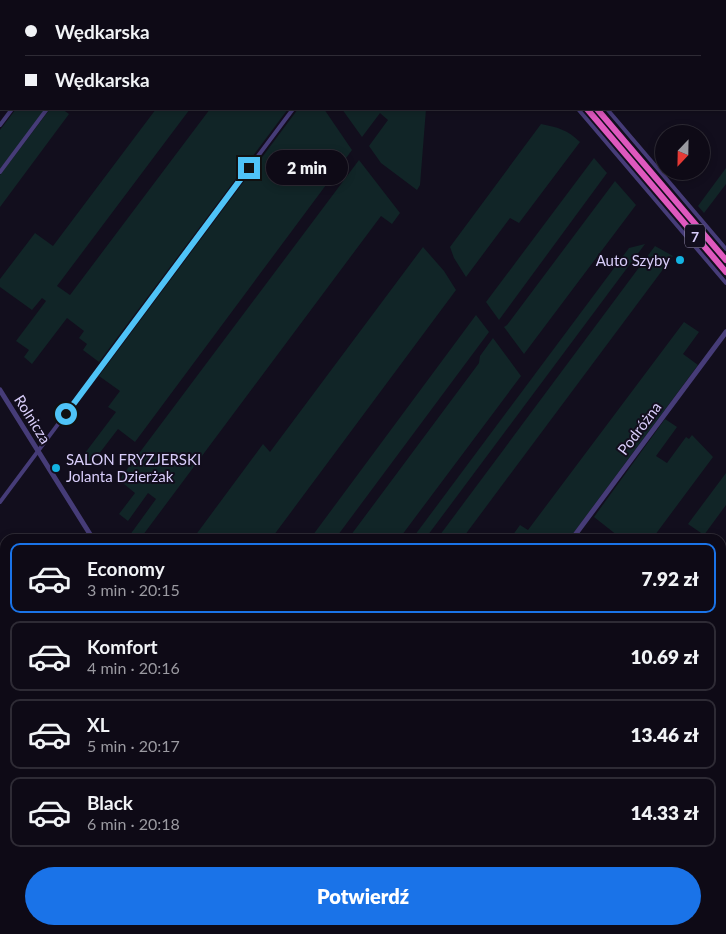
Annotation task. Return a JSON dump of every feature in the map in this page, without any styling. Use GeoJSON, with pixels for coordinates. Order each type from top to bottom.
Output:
{"type":"FeatureCollection","features":[{"type":"Feature","properties":{"kind":"highway","name":"7"},"geometry":{"type":"LineString","coordinates":[[588,110],[726,272]]}},
{"type":"Feature","properties":{"kind":"highway","name":"7"},"geometry":{"type":"LineString","coordinates":[[598,110],[726,260]]}},
{"type":"Feature","properties":{"kind":"street"},"geometry":{"type":"LineString","coordinates":[[0,125],[11,110]]}},
{"type":"Feature","properties":{"kind":"street"},"geometry":{"type":"LineString","coordinates":[[0,172],[45,110]]}},
{"type":"Feature","properties":{"kind":"street"},"geometry":{"type":"LineString","coordinates":[[0,502],[292,110]]}},
{"type":"Feature","properties":{"kind":"street"},"geometry":{"type":"LineString","coordinates":[[579,110],[726,284]]}},
{"type":"Feature","properties":{"kind":"street"},"geometry":{"type":"LineString","coordinates":[[608,110],[726,249]]}},
{"type":"Feature","properties":{"kind":"street","name":"Podróżna"},"geometry":{"type":"LineString","coordinates":[[576,534],[726,332]]}},
{"type":"Feature","properties":{"kind":"street","name":"Rolnicza"},"geometry":{"type":"LineString","coordinates":[[0,390],[90,534]]}},
{"type":"Feature","properties":{"kind":"green space"},"geometry":{"type":"Polygon","coordinates":[[[15,110],[44,110],[0,169],[0,130],[15,110]]]}},
{"type":"Feature","properties":{"kind":"green space"},"geometry":{"type":"Polygon","coordinates":[[[49,110],[63,110],[69,114],[0,207],[0,175],[49,110]]]}},
{"type":"Feature","properties":{"kind":"green space"},"geometry":{"type":"Polygon","coordinates":[[[155,110],[189,110],[57,286],[70,295],[209,110],[287,110],[99,362],[83,350],[87,344],[79,338],[84,331],[67,318],[32,364],[24,357],[29,350],[16,341],[46,301],[42,298],[32,310],[0,287],[0,279],[35,233],[53,246],[155,110]]]}},
{"type":"Feature","properties":{"kind":"green space"},"geometry":{"type":"Polygon","coordinates":[[[297,110],[325,110],[352,150],[135,442],[118,429],[92,463],[82,457],[116,412],[108,407],[120,391],[99,376],[297,110]]]}},
{"type":"Feature","properties":{"kind":"green space"},"geometry":{"type":"Polygon","coordinates":[[[343,110],[426,110],[420,185],[417,190],[381,163],[369,146],[388,120],[380,113],[362,137],[343,110]]]}},
{"type":"Feature","properties":{"kind":"green space"},"geometry":{"type":"Polygon","coordinates":[[[541,124],[562,130],[580,142],[519,223],[510,218],[466,277],[454,258],[450,247],[541,124]]]}},
{"type":"Feature","properties":{"kind":"green space"},"geometry":{"type":"Polygon","coordinates":[[[594,158],[607,173],[499,320],[486,302],[594,158]]]}},
{"type":"Feature","properties":{"kind":"green space"},"geometry":{"type":"Polygon","coordinates":[[[359,160],[400,213],[392,224],[381,216],[144,534],[131,534],[156,499],[148,493],[128,521],[119,514],[135,493],[119,480],[359,160]]]}},
{"type":"Feature","properties":{"kind":"green space"},"geometry":{"type":"Polygon","coordinates":[[[726,168],[726,184],[704,213],[698,206],[726,168]]]}},
{"type":"Feature","properties":{"kind":"green space"},"geometry":{"type":"Polygon","coordinates":[[[615,181],[636,205],[524,354],[504,327],[615,181]]]}},
{"type":"Feature","properties":{"kind":"green space"},"geometry":{"type":"Polygon","coordinates":[[[645,244],[429,534],[416,534],[629,248],[645,244]]]}},
{"type":"Feature","properties":{"kind":"green space"},"geometry":{"type":"Polygon","coordinates":[[[655,246],[673,256],[466,534],[441,534],[655,246]]]}},
{"type":"Feature","properties":{"kind":"green space"},"geometry":{"type":"Polygon","coordinates":[[[423,247],[444,271],[456,290],[275,534],[196,534],[263,444],[270,452],[423,247]]]}},
{"type":"Feature","properties":{"kind":"green space"},"geometry":{"type":"Polygon","coordinates":[[[476,315],[489,332],[339,534],[314,534],[476,315]]]}},
{"type":"Feature","properties":{"kind":"green space"},"geometry":{"type":"Polygon","coordinates":[[[684,322],[699,332],[683,354],[698,365],[573,534],[514,534],[520,525],[528,530],[684,322]]]}},
{"type":"Feature","properties":{"kind":"green space"},"geometry":{"type":"Polygon","coordinates":[[[493,338],[521,376],[403,534],[352,534],[479,363],[480,356],[493,338]]]}},
{"type":"Feature","properties":{"kind":"green space"},"geometry":{"type":"Polygon","coordinates":[[[665,419],[677,427],[656,456],[667,463],[686,437],[689,439],[692,435],[713,457],[656,534],[616,534],[594,517],[665,419]]]}},
{"type":"Feature","properties":{"kind":"green space"},"geometry":{"type":"Polygon","coordinates":[[[726,473],[726,505],[705,534],[688,524],[726,473]]]}},
{"type":"Feature","properties":{"kind":"place","name":"Auto Szyby"},"geometry":{"type":"Point","coordinates":[680,260]}},
{"type":"Feature","properties":{"kind":"place","name":"SALON FRYZJERSKI Jolanta Dzierżak"},"geometry":{"type":"Point","coordinates":[56,468]}},
{"type":"Feature","properties":{"kind":"route"},"geometry":{"type":"LineString","coordinates":[[66,414],[249,168]]}}]}
